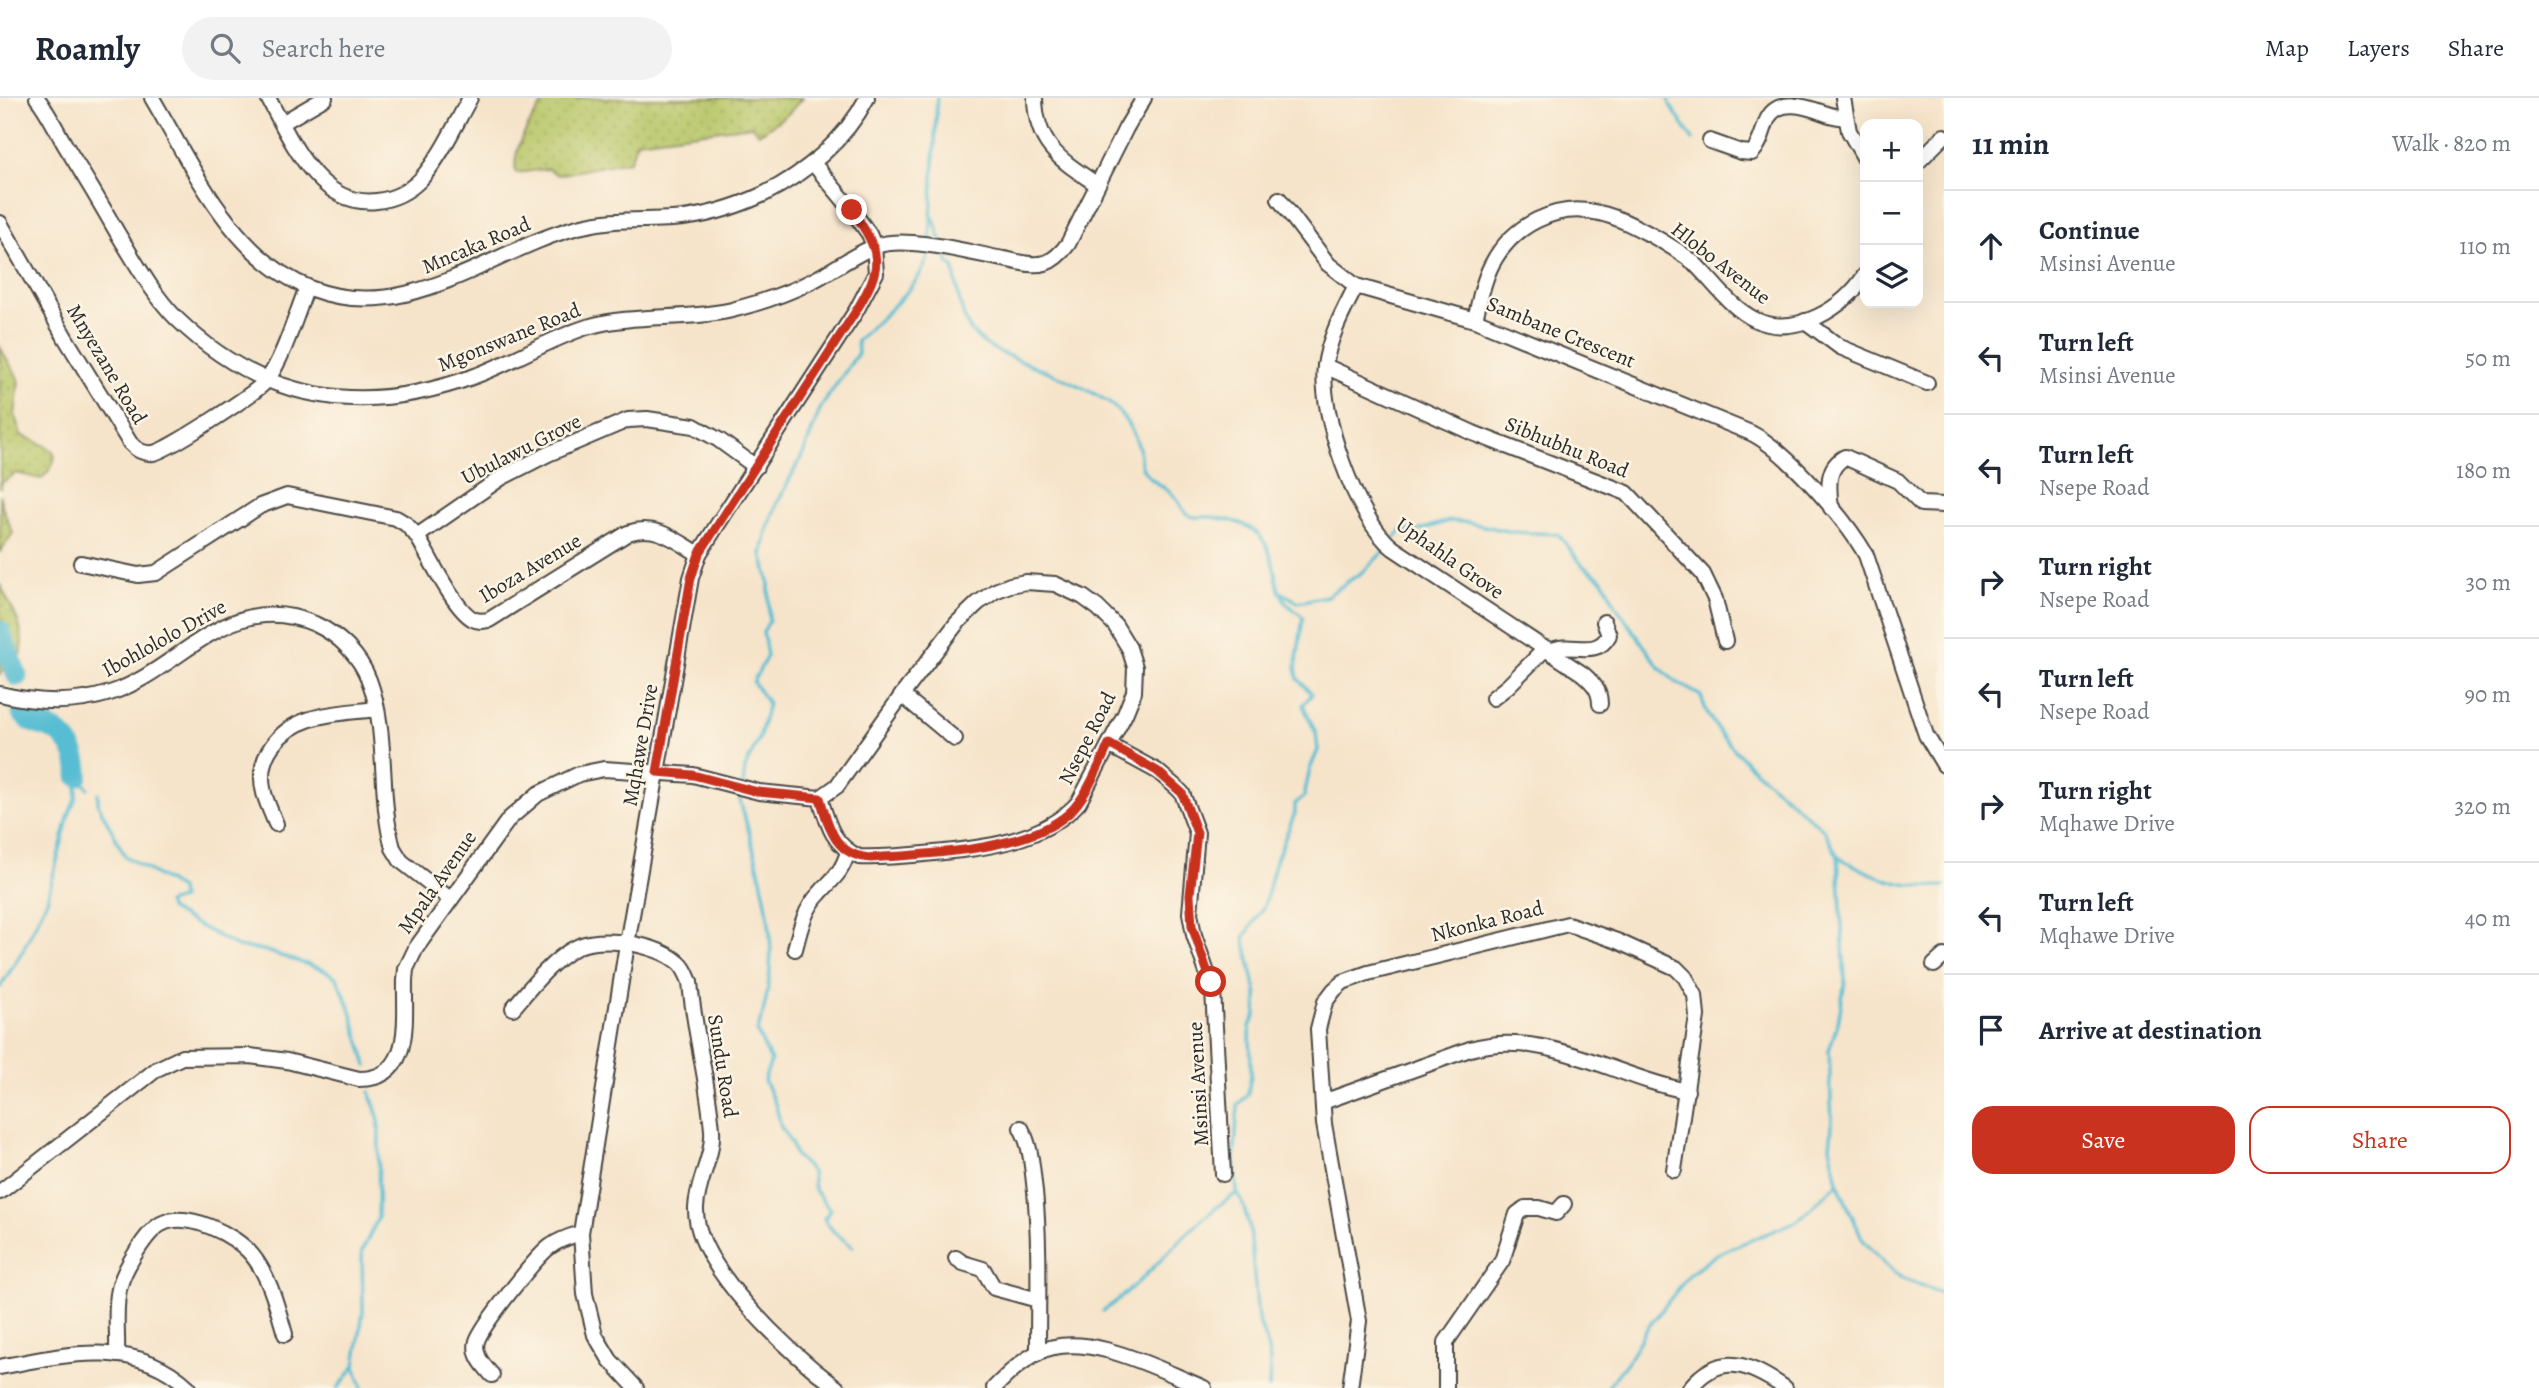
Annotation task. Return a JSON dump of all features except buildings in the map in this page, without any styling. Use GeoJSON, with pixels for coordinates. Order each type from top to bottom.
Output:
{"type":"FeatureCollection","features":[{"type":"Feature","properties":{"kind":"street","name":"Mgonswane Road"},"geometry":{"type":"LineString","coordinates":[[37,98],[132,258],[164,305],[219,353],[267,380],[304,392],[343,398],[399,397],[475,376],[586,328],[611,321],[703,315],[768,299],[813,281],[874,246]]}},
{"type":"Feature","properties":{"kind":"street","name":"Mncaka Road"},"geometry":{"type":"LineString","coordinates":[[152,98],[215,204],[237,232],[271,267],[307,287],[360,299],[407,295],[542,239],[578,227],[609,221],[708,214],[739,204],[764,193],[813,163],[841,136],[867,98]]}},
{"type":"Feature","properties":{"kind":"street"},"geometry":{"type":"LineString","coordinates":[[268,98],[313,172],[338,194],[360,201],[382,200],[402,193],[419,180],[432,164],[470,98]]}},
{"type":"Feature","properties":{"kind":"street"},"geometry":{"type":"LineString","coordinates":[[282,122],[325,98]]}},
{"type":"Feature","properties":{"kind":"street"},"geometry":{"type":"LineString","coordinates":[[1035,98],[1037,124],[1050,149],[1059,159],[1096,184]]}},
{"type":"Feature","properties":{"kind":"street"},"geometry":{"type":"LineString","coordinates":[[813,163],[852,210],[874,246],[901,242],[1033,264],[1047,262],[1060,254],[1068,244],[1096,184],[1144,98]]}},
{"type":"Feature","properties":{"kind":"street"},"geometry":{"type":"LineString","coordinates":[[1843,98],[1849,131],[1860,150]]}},
{"type":"Feature","properties":{"kind":"street"},"geometry":{"type":"LineString","coordinates":[[1710,141],[1752,153],[1772,109],[1779,104],[1798,100],[1823,113],[1845,118]]}},
{"type":"Feature","properties":{"kind":"street"},"geometry":{"type":"LineString","coordinates":[[1923,157],[1944,136]]}},
{"type":"Feature","properties":{"kind":"street","name":"Sambane Crescent"},"geometry":{"type":"LineString","coordinates":[[1279,199],[1328,264],[1356,286],[1475,320],[1762,438],[1786,458],[1860,543],[1871,566],[1889,629],[1918,712],[1931,746],[1944,765]]}},
{"type":"Feature","properties":{"kind":"street","name":"Hlobo Avenue"},"geometry":{"type":"LineString","coordinates":[[1475,320],[1491,265],[1514,235],[1523,227],[1544,217],[1585,210],[1629,224],[1679,251],[1693,262],[1727,299],[1754,319],[1765,323],[1782,325],[1821,315],[1847,298],[1860,281]]}},
{"type":"Feature","properties":{"kind":"street","name":"Mnyezane Road"},"geometry":{"type":"LineString","coordinates":[[0,223],[66,339],[130,443],[144,453],[159,452],[229,408],[267,380],[307,287]]}},
{"type":"Feature","properties":{"kind":"street","name":"Mqhawe Drive"},"geometry":{"type":"LineString","coordinates":[[636,1388],[610,1360],[596,1335],[583,1284],[582,1233],[627,943],[691,578],[699,554],[870,288],[876,273],[874,246]]}},
{"type":"Feature","properties":{"kind":"street","name":"Uphahla Grove"},"geometry":{"type":"LineString","coordinates":[[1356,286],[1336,324],[1325,366],[1325,406],[1334,437],[1368,519],[1388,544],[1583,674],[1595,686],[1600,696],[1600,704]]}},
{"type":"Feature","properties":{"kind":"street"},"geometry":{"type":"LineString","coordinates":[[1805,321],[1840,347],[1927,383]]}},
{"type":"Feature","properties":{"kind":"street","name":"Sibhubhu Road"},"geometry":{"type":"LineString","coordinates":[[1325,366],[1473,433],[1627,493],[1703,574],[1715,600],[1725,640]]}},
{"type":"Feature","properties":{"kind":"street","name":"Ubulawu Grove"},"geometry":{"type":"LineString","coordinates":[[417,536],[501,478],[548,454],[628,420],[647,419],[694,426],[719,440],[756,467]]}},
{"type":"Feature","properties":{"kind":"street"},"geometry":{"type":"LineString","coordinates":[[1831,508],[1830,474],[1836,463],[1845,457],[1898,481],[1921,504],[1944,505]]}},
{"type":"Feature","properties":{"kind":"street"},"geometry":{"type":"LineString","coordinates":[[81,563],[138,575],[156,573],[260,506],[287,496],[396,518],[417,536]]}},
{"type":"Feature","properties":{"kind":"street","name":"Iboza Avenue"},"geometry":{"type":"LineString","coordinates":[[417,536],[460,607],[481,622],[489,620],[628,533],[650,529],[699,554]]}},
{"type":"Feature","properties":{"kind":"street","name":"Nsepe Road"},"geometry":{"type":"LineString","coordinates":[[820,798],[837,786],[957,623],[995,591],[1026,582],[1055,584],[1083,597],[1098,608],[1115,625],[1129,648],[1135,667],[1134,692],[1079,802],[1069,814],[1022,837],[981,848],[871,858],[859,858],[848,852]]}},
{"type":"Feature","properties":{"kind":"street","name":"Ibohlololo Drive"},"geometry":{"type":"LineString","coordinates":[[0,694],[43,702],[85,699],[109,693],[130,685],[224,625],[242,618],[281,615],[303,619],[325,628],[354,653],[370,682],[376,709],[393,848],[401,860],[450,899]]}},
{"type":"Feature","properties":{"kind":"street"},"geometry":{"type":"LineString","coordinates":[[1493,698],[1548,650],[1564,646],[1596,648],[1607,640],[1609,635],[1604,622]]}},
{"type":"Feature","properties":{"kind":"street"},"geometry":{"type":"LineString","coordinates":[[902,695],[955,739]]}},
{"type":"Feature","properties":{"kind":"street"},"geometry":{"type":"LineString","coordinates":[[276,824],[264,793],[262,777],[263,763],[278,738],[298,722],[313,717],[376,709]]}},
{"type":"Feature","properties":{"kind":"street","name":"Msinsi Avenue"},"geometry":{"type":"LineString","coordinates":[[1109,744],[1157,771],[1182,793],[1197,833],[1191,913],[1194,935],[1213,990],[1223,1174]]}},
{"type":"Feature","properties":{"kind":"street","name":"Mpala Avenue"},"geometry":{"type":"LineString","coordinates":[[0,1192],[157,1069],[182,1057],[268,1057],[359,1079],[387,1073],[394,1066],[401,1051],[406,969],[416,948],[509,819],[538,794],[579,774],[604,769],[657,772]]}},
{"type":"Feature","properties":{"kind":"street"},"geometry":{"type":"LineString","coordinates":[[657,772],[693,775],[758,792],[820,798],[837,842],[848,852],[840,873],[808,909],[795,949]]}},
{"type":"Feature","properties":{"kind":"street","name":"Nkonka Road"},"geometry":{"type":"LineString","coordinates":[[1350,1388],[1359,1321],[1328,1151],[1318,1028],[1325,1002],[1343,982],[1368,973],[1568,924],[1628,946],[1676,968],[1685,976],[1695,995],[1697,1016],[1674,1170]]}},
{"type":"Feature","properties":{"kind":"street","name":"Sundu Road"},"geometry":{"type":"LineString","coordinates":[[513,1008],[534,984],[576,947],[595,941],[627,943],[655,949],[670,956],[685,971],[690,982],[712,1132],[696,1208],[699,1234],[723,1275],[750,1308],[804,1360],[838,1388]]}},
{"type":"Feature","properties":{"kind":"street"},"geometry":{"type":"LineString","coordinates":[[1323,1102],[1483,1045],[1509,1044],[1555,1050],[1658,1085],[1687,1091]]}},
{"type":"Feature","properties":{"kind":"street"},"geometry":{"type":"LineString","coordinates":[[1021,1128],[1031,1152],[1038,1237],[1038,1353]]}},
{"type":"Feature","properties":{"kind":"street"},"geometry":{"type":"LineString","coordinates":[[1446,1388],[1446,1342],[1502,1261],[1517,1214],[1525,1208],[1539,1208],[1556,1213],[1564,1204]]}},
{"type":"Feature","properties":{"kind":"street"},"geometry":{"type":"LineString","coordinates":[[117,1355],[121,1281],[150,1233],[160,1224],[174,1220],[223,1232],[244,1246],[254,1257],[266,1279],[285,1334]]}},
{"type":"Feature","properties":{"kind":"street"},"geometry":{"type":"LineString","coordinates":[[492,1375],[477,1355],[480,1334],[542,1252],[565,1238],[582,1233]]}},
{"type":"Feature","properties":{"kind":"street"},"geometry":{"type":"LineString","coordinates":[[956,1258],[983,1269],[991,1285],[998,1290],[1038,1300]]}},
{"type":"Feature","properties":{"kind":"street"},"geometry":{"type":"LineString","coordinates":[[994,1388],[1018,1366],[1038,1353],[1061,1347],[1086,1346],[1128,1358],[1204,1388]]}},
{"type":"Feature","properties":{"kind":"street"},"geometry":{"type":"LineString","coordinates":[[0,1367],[71,1355],[117,1355],[159,1365],[189,1388]]}},
{"type":"Feature","properties":{"kind":"street"},"geometry":{"type":"LineString","coordinates":[[1690,1388],[1708,1371],[1738,1363],[1759,1371],[1785,1388]]}},
{"type":"Feature","properties":{"kind":"green space"},"geometry":{"type":"Polygon","coordinates":[[[546,98],[802,98],[788,114],[759,134],[752,126],[637,141],[630,161],[558,175],[548,169],[516,173],[515,163],[520,143],[546,98]]]}},
{"type":"Feature","properties":{"kind":"green space"},"geometry":{"type":"Polygon","coordinates":[[[0,347],[19,380],[15,415],[21,435],[47,447],[55,456],[50,470],[41,479],[16,473],[2,483],[0,489],[0,347]]]}},
{"type":"Feature","properties":{"kind":"green space"},"geometry":{"type":"Polygon","coordinates":[[[0,494],[13,533],[0,552],[0,494]]]}},
{"type":"Feature","properties":{"kind":"green space"},"geometry":{"type":"Polygon","coordinates":[[[0,584],[19,623],[22,652],[0,674],[0,584]]]}},
{"type":"Feature","properties":{"kind":"waterway"},"geometry":{"type":"LineString","coordinates":[[930,242],[937,98]]}},
{"type":"Feature","properties":{"kind":"waterway"},"geometry":{"type":"LineString","coordinates":[[1669,98],[1670,105],[1693,140]]}},
{"type":"Feature","properties":{"kind":"waterway"},"geometry":{"type":"LineString","coordinates":[[933,217],[942,243]]}},
{"type":"Feature","properties":{"kind":"waterway"},"geometry":{"type":"LineString","coordinates":[[743,785],[745,768],[760,736],[768,703],[753,682],[767,656],[763,632],[769,621],[769,582],[762,554],[767,531],[777,503],[804,452],[821,407],[858,353],[857,341],[911,287],[920,275],[929,250]]}},
{"type":"Feature","properties":{"kind":"waterway"},"geometry":{"type":"LineString","coordinates":[[944,250],[949,264],[953,267],[963,315],[976,336],[999,352],[1066,380],[1111,405],[1133,433],[1146,473],[1175,497],[1187,514],[1230,520],[1244,525],[1262,539],[1272,560],[1279,591],[1298,602],[1327,596],[1365,570],[1387,548]]}},
{"type":"Feature","properties":{"kind":"waterway"},"geometry":{"type":"LineString","coordinates":[[1392,542],[1401,531],[1420,530],[1449,521],[1512,532],[1558,534],[1583,566],[1603,580],[1616,606],[1659,667],[1676,682],[1701,696],[1707,713],[1722,736],[1751,767],[1825,831],[1838,857],[1845,981],[1838,1023],[1829,1050],[1832,1125],[1830,1147],[1840,1189],[1863,1240],[1889,1268],[1903,1279],[1944,1294]]}},
{"type":"Feature","properties":{"kind":"waterway"},"geometry":{"type":"LineString","coordinates":[[1269,1388],[1270,1361],[1258,1320],[1250,1229],[1237,1193],[1234,1158],[1238,1105],[1248,1094],[1251,1074],[1250,1026],[1256,1015],[1257,995],[1244,938],[1265,904],[1275,863],[1295,813],[1295,804],[1304,796],[1310,769],[1318,750],[1316,733],[1303,705],[1312,694],[1298,679],[1296,667],[1303,617],[1286,603],[1281,593]]}},
{"type":"Feature","properties":{"kind":"waterway"},"geometry":{"type":"LineString","coordinates":[[0,631],[17,676]]}},
{"type":"Feature","properties":{"kind":"waterway"},"geometry":{"type":"LineString","coordinates":[[22,713],[32,722],[51,728],[66,740],[75,757],[78,776]]}},
{"type":"Feature","properties":{"kind":"waterway"},"geometry":{"type":"LineString","coordinates":[[78,776],[88,788]]}},
{"type":"Feature","properties":{"kind":"waterway"},"geometry":{"type":"LineString","coordinates":[[0,987],[22,952],[47,900],[69,814],[76,798],[78,776]]}},
{"type":"Feature","properties":{"kind":"waterway"},"geometry":{"type":"LineString","coordinates":[[98,793],[98,804],[125,856],[180,889],[181,899],[167,903],[170,910],[238,947],[263,950],[324,970],[337,978],[350,1008],[367,1066]]}},
{"type":"Feature","properties":{"kind":"waterway"},"geometry":{"type":"LineString","coordinates":[[741,793],[740,800],[763,887],[771,943],[766,1002],[757,1032],[771,1061],[764,1080],[776,1106],[781,1127],[795,1155],[812,1172],[814,1189],[830,1210],[824,1219],[834,1232],[853,1247]]}},
{"type":"Feature","properties":{"kind":"waterway"},"geometry":{"type":"LineString","coordinates":[[1838,857],[1889,880],[1914,886],[1944,886]]}},
{"type":"Feature","properties":{"kind":"waterway"},"geometry":{"type":"LineString","coordinates":[[362,1388],[355,1366],[363,1312],[362,1251],[378,1218],[379,1120],[370,1092]]}},
{"type":"Feature","properties":{"kind":"waterway"},"geometry":{"type":"LineString","coordinates":[[1607,1388],[1628,1361],[1645,1331],[1690,1274],[1717,1254],[1797,1221],[1838,1183]]}},
{"type":"Feature","properties":{"kind":"waterway"},"geometry":{"type":"LineString","coordinates":[[1103,1311],[1137,1283],[1201,1220],[1237,1193]]}},
{"type":"Feature","properties":{"kind":"waterway"},"geometry":{"type":"LineString","coordinates":[[338,1388],[355,1366]]}},
{"type":"Feature","properties":{"kind":"route"},"geometry":{"type":"LineString","coordinates":[[852,210],[874,246],[876,273],[856,311],[699,554],[691,578],[657,772],[693,775],[758,792],[820,798],[837,842],[843,849],[859,858],[871,858],[981,848],[1022,837],[1055,823],[1069,814],[1079,802],[1109,744],[1157,771],[1182,793],[1197,833],[1190,895],[1192,926],[1211,982]]}}]}
